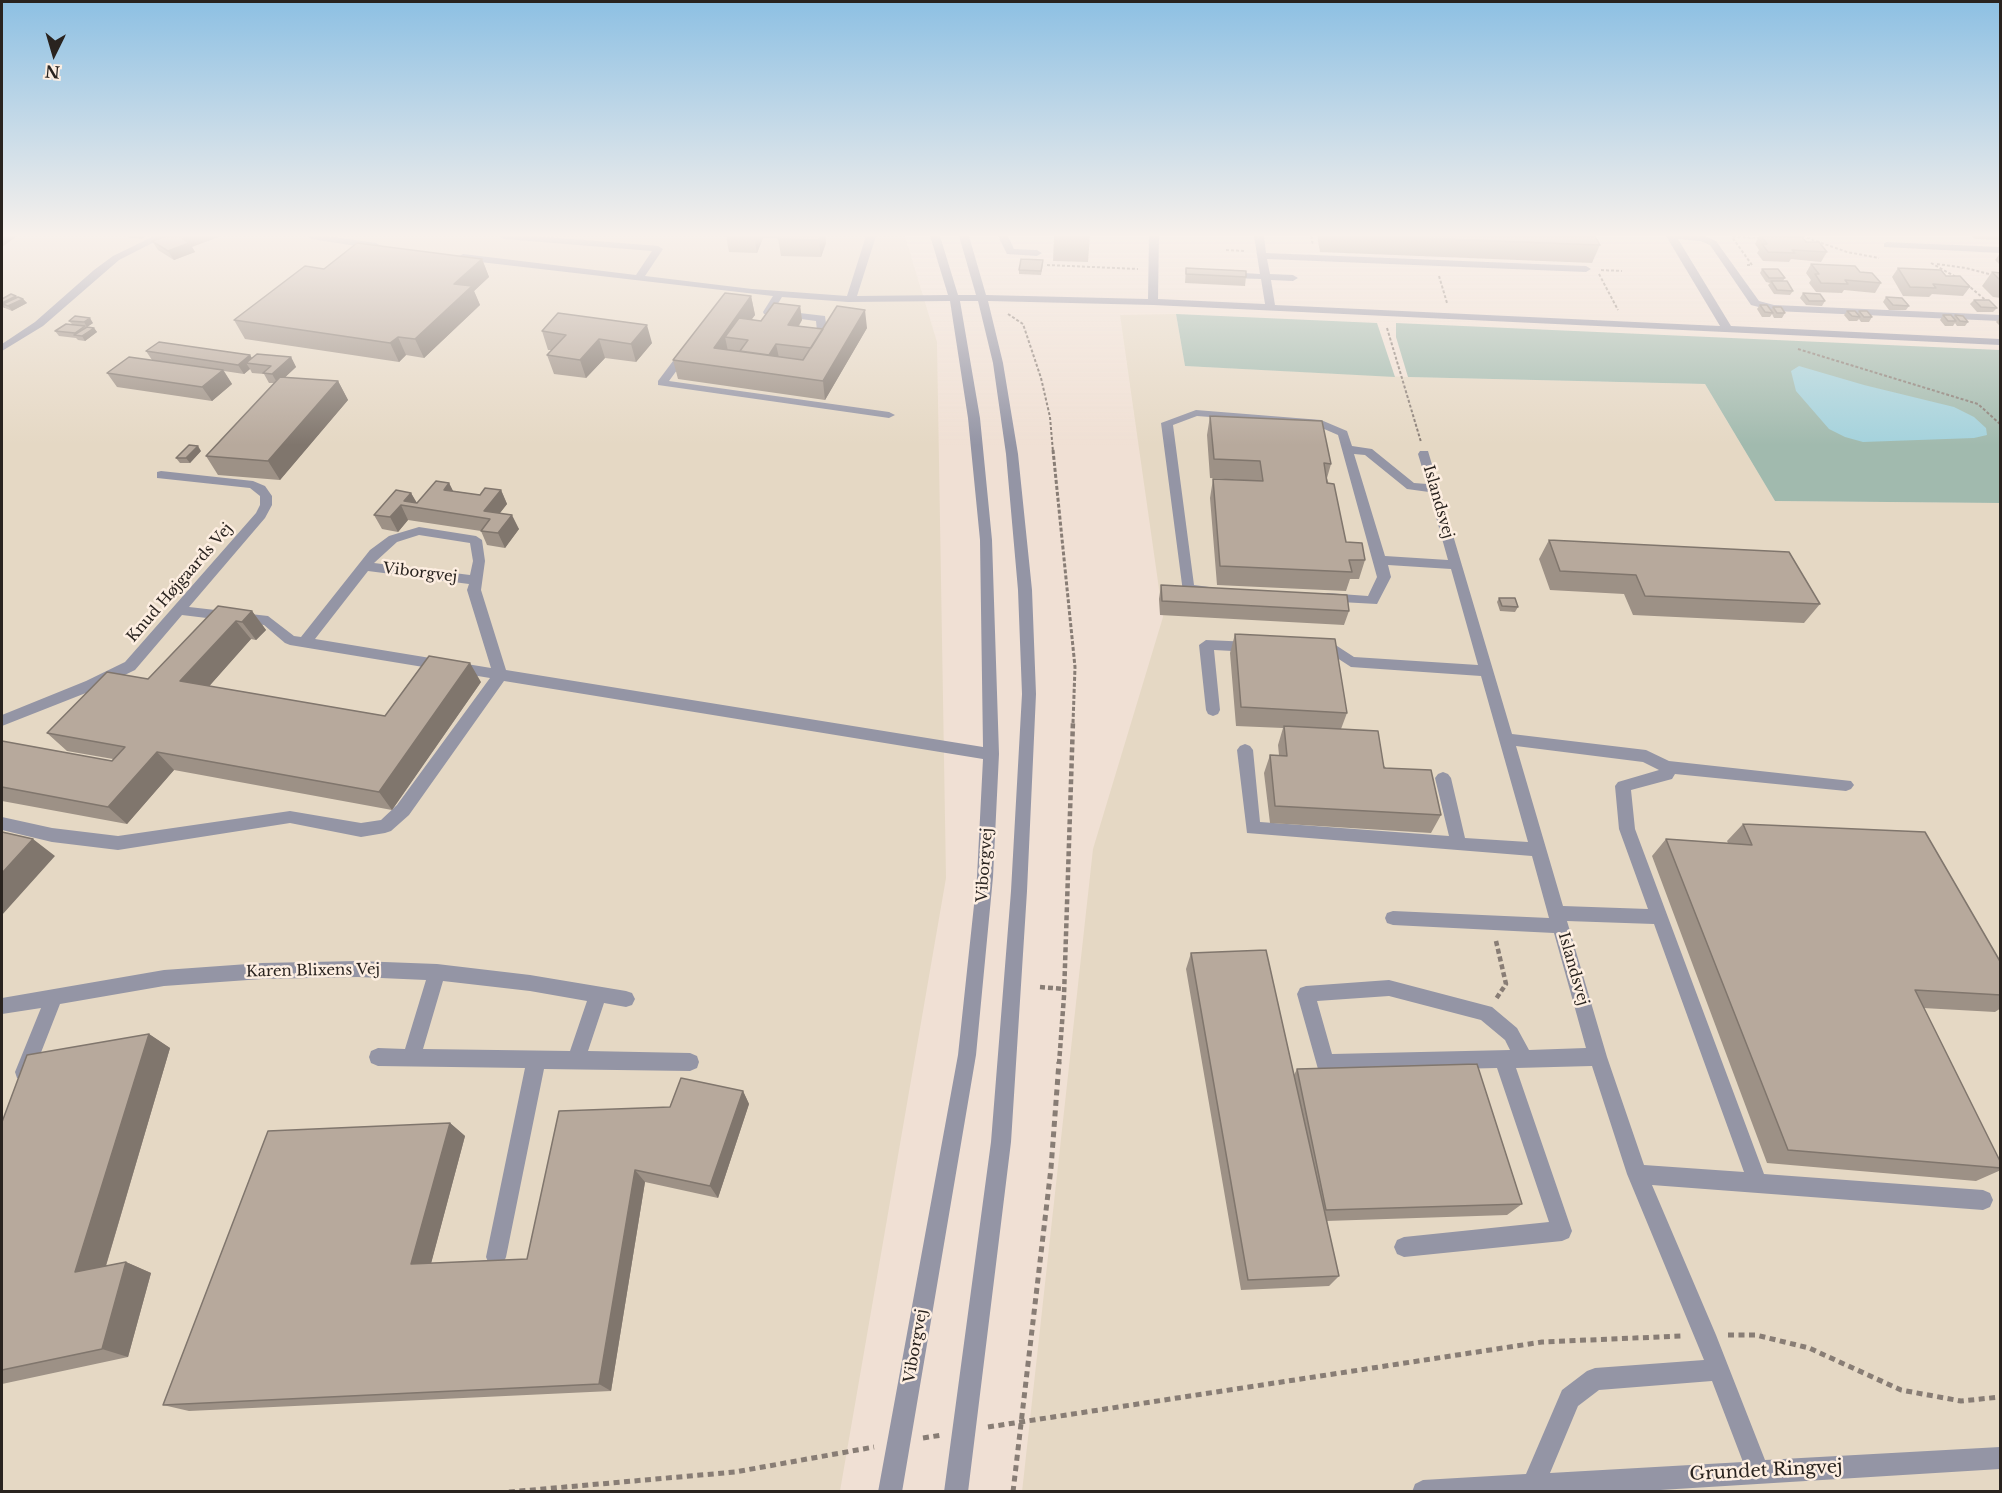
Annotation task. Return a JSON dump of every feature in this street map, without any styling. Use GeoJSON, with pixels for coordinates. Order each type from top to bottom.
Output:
{"type":"FeatureCollection","features":[{"type":"Feature","properties":{"kind":"street"},"geometry":{"type":"LineString","coordinates":[[2,348],[39,324],[59,306]]}},
{"type":"Feature","properties":{"kind":"street"},"geometry":{"type":"LineString","coordinates":[[772,306],[768,312],[821,318],[822,331]]}},
{"type":"Feature","properties":{"kind":"street","name":"Viborgvej"},"geometry":{"type":"LineString","coordinates":[[890,1491],[967,1054],[985,877],[991,754],[986,540],[974,418],[955,306]]}},
{"type":"Feature","properties":{"kind":"street"},"geometry":{"type":"LineString","coordinates":[[956,1491],[1001,1142],[1019,891],[1029,694],[1025,590],[1012,454],[998,363],[985,306]]}},
{"type":"Feature","properties":{"kind":"street"},"geometry":{"type":"LineString","coordinates":[[1239,306],[2001,342]]}},
{"type":"Feature","properties":{"kind":"street"},"geometry":{"type":"LineString","coordinates":[[1713,306],[1727,328]]}},
{"type":"Feature","properties":{"kind":"street"},"geometry":{"type":"LineString","coordinates":[[1765,306],[1774,308],[2001,318]]}},
{"type":"Feature","properties":{"kind":"street"},"geometry":{"type":"LineString","coordinates":[[697,337],[662,383],[889,415]]}},
{"type":"Feature","properties":{"kind":"street"},"geometry":{"type":"LineString","coordinates":[[1222,592],[1188,589],[1167,423],[1196,413],[1317,422],[1343,433],[1384,577],[1372,601],[1314,598]]}},
{"type":"Feature","properties":{"kind":"street"},"geometry":{"type":"LineString","coordinates":[[1347,449],[1368,452],[1411,486],[1434,489]]}},
{"type":"Feature","properties":{"kind":"street","name":"Islandsvej"},"geometry":{"type":"LineString","coordinates":[[1424,454],[1598,1058],[1637,1174],[1719,1370],[1758,1471]]}},
{"type":"Feature","properties":{"kind":"street","name":"Knud Højgaards Vej"},"geometry":{"type":"LineString","coordinates":[[2,721],[130,666],[261,515],[266,504],[266,496],[261,489],[241,482],[161,476]]}},
{"type":"Feature","properties":{"kind":"street"},"geometry":{"type":"LineString","coordinates":[[305,642],[375,554],[393,539],[419,531],[476,540],[479,561],[474,590],[500,675]]}},
{"type":"Feature","properties":{"kind":"street"},"geometry":{"type":"LineString","coordinates":[[1380,560],[1455,565]]}},
{"type":"Feature","properties":{"kind":"street","name":"Viborgvej"},"geometry":{"type":"LineString","coordinates":[[365,566],[476,580]]}},
{"type":"Feature","properties":{"kind":"street"},"geometry":{"type":"LineString","coordinates":[[179,610],[268,621],[290,640],[991,754]]}},
{"type":"Feature","properties":{"kind":"street"},"geometry":{"type":"LineString","coordinates":[[1213,710],[1206,645],[1264,647]]}},
{"type":"Feature","properties":{"kind":"street"},"geometry":{"type":"LineString","coordinates":[[1299,648],[1334,649],[1351,662],[1487,671]]}},
{"type":"Feature","properties":{"kind":"street"},"geometry":{"type":"LineString","coordinates":[[2,824],[52,835],[117,843],[290,817],[361,830],[385,826],[403,810],[500,675]]}},
{"type":"Feature","properties":{"kind":"street"},"geometry":{"type":"LineString","coordinates":[[1506,739],[1646,756],[1666,767],[1846,785]]}},
{"type":"Feature","properties":{"kind":"street"},"geometry":{"type":"LineString","coordinates":[[1245,750],[1253,828],[1538,850]]}},
{"type":"Feature","properties":{"kind":"street"},"geometry":{"type":"LineString","coordinates":[[1666,767],[1667,775],[1623,786],[1627,829],[1758,1183]]}},
{"type":"Feature","properties":{"kind":"street"},"geometry":{"type":"LineString","coordinates":[[1443,778],[1459,844]]}},
{"type":"Feature","properties":{"kind":"street"},"geometry":{"type":"LineString","coordinates":[[1393,918],[1492,923],[1661,916]]}},
{"type":"Feature","properties":{"kind":"street","name":"Karen Blixens Vej"},"geometry":{"type":"LineString","coordinates":[[2,1006],[164,978],[262,971],[358,969],[437,972],[530,982],[626,999]]}},
{"type":"Feature","properties":{"kind":"street"},"geometry":{"type":"LineString","coordinates":[[411,1058],[437,972]]}},
{"type":"Feature","properties":{"kind":"street"},"geometry":{"type":"LineString","coordinates":[[1404,1247],[1562,1231],[1514,1059],[1511,1034],[1486,1013],[1389,988],[1306,994],[1325,1063],[1514,1059],[1598,1058]]}},
{"type":"Feature","properties":{"kind":"street"},"geometry":{"type":"LineString","coordinates":[[576,1060],[598,994]]}},
{"type":"Feature","properties":{"kind":"street"},"geometry":{"type":"LineString","coordinates":[[19,1084],[54,997]]}},
{"type":"Feature","properties":{"kind":"street"},"geometry":{"type":"LineString","coordinates":[[378,1057],[690,1062]]}},
{"type":"Feature","properties":{"kind":"street"},"geometry":{"type":"LineString","coordinates":[[496,1257],[536,1060]]}},
{"type":"Feature","properties":{"kind":"street"},"geometry":{"type":"LineString","coordinates":[[1637,1174],[1983,1200]]}},
{"type":"Feature","properties":{"kind":"street"},"geometry":{"type":"LineString","coordinates":[[1534,1484],[1570,1398],[1595,1379],[1719,1370]]}},
{"type":"Feature","properties":{"kind":"street","name":"Grundet Ringvej"},"geometry":{"type":"LineString","coordinates":[[1424,1491],[2001,1458]]}},
{"type":"Feature","properties":{"kind":"path"},"geometry":{"type":"LineString","coordinates":[[1448,306],[1451,316]]}},
{"type":"Feature","properties":{"kind":"path"},"geometry":{"type":"LineString","coordinates":[[1615,306],[1625,324]]}},
{"type":"Feature","properties":{"kind":"path"},"geometry":{"type":"LineString","coordinates":[[1990,306],[1994,309]]}},
{"type":"Feature","properties":{"kind":"path"},"geometry":{"type":"LineString","coordinates":[[1004,312],[1023,324],[1041,378],[1050,417],[1075,667],[1064,989],[1051,1168],[1013,1491]]}},
{"type":"Feature","properties":{"kind":"path"},"geometry":{"type":"LineString","coordinates":[[1382,312],[1424,454]]}},
{"type":"Feature","properties":{"kind":"path"},"geometry":{"type":"LineString","coordinates":[[1792,347],[1978,404],[2001,424]]}},
{"type":"Feature","properties":{"kind":"path"},"geometry":{"type":"LineString","coordinates":[[1486,1013],[1506,984],[1492,923]]}},
{"type":"Feature","properties":{"kind":"path"},"geometry":{"type":"LineString","coordinates":[[1040,987],[1064,989]]}},
{"type":"Feature","properties":{"kind":"path"},"geometry":{"type":"LineString","coordinates":[[509,1491],[735,1473],[1021,1421],[1542,1342],[1756,1335],[1809,1348],[1901,1390],[1961,1401],[2001,1397]]}},
{"type":"Feature","properties":{"kind":"shaded area"},"geometry":{"type":"Polygon","coordinates":[[[2,306],[926,306],[937,342],[946,878],[840,1491],[2,1492],[2,306]]]}},
{"type":"Feature","properties":{"kind":"shaded area"},"geometry":{"type":"Polygon","coordinates":[[[1176,314],[1185,366],[1408,377],[1705,384],[1775,501],[2000,503],[2000,1491],[1022,1492],[1093,849],[1163,617],[1120,315],[1176,314]]]}},
{"type":"Feature","properties":{"kind":"green space"},"geometry":{"type":"Polygon","coordinates":[[[1176,314],[1377,323],[1395,377],[1185,366],[1176,314]]]}},
{"type":"Feature","properties":{"kind":"green space"},"geometry":{"type":"Polygon","coordinates":[[[1396,323],[2000,350],[2000,503],[1775,501],[1705,384],[1408,377],[1396,337],[1396,323]]]}},
{"type":"Feature","properties":{"kind":"water"},"geometry":{"type":"Polygon","coordinates":[[[1799,366],[1954,407],[1974,417],[1986,428],[1987,435],[1974,438],[1863,442],[1845,437],[1829,429],[1796,391],[1791,371],[1799,366]]]}},
{"type":"Feature","properties":{"kind":"building"},"geometry":{"type":"Polygon","coordinates":[[[253,306],[451,306],[415,339],[398,337],[390,343],[234,320],[253,306]]]}},
{"type":"Feature","properties":{"kind":"building"},"geometry":{"type":"Polygon","coordinates":[[[715,306],[744,306],[714,348],[803,360],[837,306],[865,310],[823,381],[673,360],[715,306]]]}},
{"type":"Feature","properties":{"kind":"building"},"geometry":{"type":"Polygon","coordinates":[[[772,306],[800,306],[788,325],[823,329],[811,348],[776,344],[769,355],[740,351],[748,340],[725,337],[739,318],[761,321],[772,306]]]}},
{"type":"Feature","properties":{"kind":"building"},"geometry":{"type":"Polygon","coordinates":[[[1760,306],[1768,306],[1773,313],[1765,312],[1760,306]]]}},
{"type":"Feature","properties":{"kind":"building"},"geometry":{"type":"Polygon","coordinates":[[[1980,306],[1995,306],[1997,308],[1980,306]]]}},
{"type":"Feature","properties":{"kind":"building"},"geometry":{"type":"Polygon","coordinates":[[[1773,307],[1781,307],[1785,313],[1777,313],[1773,307]]]}},
{"type":"Feature","properties":{"kind":"building"},"geometry":{"type":"Polygon","coordinates":[[[1847,311],[1855,311],[1860,317],[1852,316],[1847,311]]]}},
{"type":"Feature","properties":{"kind":"building"},"geometry":{"type":"Polygon","coordinates":[[[1859,311],[1867,311],[1872,317],[1864,317],[1859,311]]]}},
{"type":"Feature","properties":{"kind":"building"},"geometry":{"type":"Polygon","coordinates":[[[558,313],[647,325],[631,344],[599,339],[580,360],[547,355],[566,335],[542,331],[558,313]]]}},
{"type":"Feature","properties":{"kind":"building"},"geometry":{"type":"Polygon","coordinates":[[[1943,315],[1951,315],[1956,321],[1948,321],[1943,315]]]}},
{"type":"Feature","properties":{"kind":"building"},"geometry":{"type":"Polygon","coordinates":[[[1955,315],[1963,316],[1968,322],[1960,321],[1955,315]]]}},
{"type":"Feature","properties":{"kind":"building"},"geometry":{"type":"Polygon","coordinates":[[[75,316],[90,318],[84,322],[69,321],[75,316]]]}},
{"type":"Feature","properties":{"kind":"building"},"geometry":{"type":"Polygon","coordinates":[[[66,324],[85,326],[75,333],[55,331],[66,324]]]}},
{"type":"Feature","properties":{"kind":"building"},"geometry":{"type":"Polygon","coordinates":[[[87,327],[94,328],[82,336],[74,335],[87,327]]]}},
{"type":"Feature","properties":{"kind":"building"},"geometry":{"type":"Polygon","coordinates":[[[159,342],[250,355],[238,365],[146,351],[159,342]]]}},
{"type":"Feature","properties":{"kind":"building"},"geometry":{"type":"Polygon","coordinates":[[[257,354],[291,357],[272,374],[263,373],[271,366],[246,363],[257,354]]]}},
{"type":"Feature","properties":{"kind":"building"},"geometry":{"type":"Polygon","coordinates":[[[129,357],[223,370],[202,387],[107,373],[129,357]]]}},
{"type":"Feature","properties":{"kind":"building"},"geometry":{"type":"Polygon","coordinates":[[[280,377],[338,381],[268,461],[206,456],[280,377]]]}},
{"type":"Feature","properties":{"kind":"building"},"geometry":{"type":"Polygon","coordinates":[[[1210,416],[1322,421],[1331,464],[1324,463],[1327,483],[1334,484],[1346,542],[1362,543],[1365,560],[1349,560],[1352,572],[1220,566],[1213,479],[1263,481],[1260,461],[1214,459],[1210,416]]]}},
{"type":"Feature","properties":{"kind":"building"},"geometry":{"type":"Polygon","coordinates":[[[189,445],[198,446],[186,458],[176,458],[189,445]]]}},
{"type":"Feature","properties":{"kind":"building"},"geometry":{"type":"Polygon","coordinates":[[[436,481],[449,483],[444,490],[480,495],[485,488],[501,490],[484,511],[512,515],[498,533],[481,531],[490,519],[401,505],[390,517],[374,515],[396,490],[411,493],[404,501],[417,503],[436,481]]]}},
{"type":"Feature","properties":{"kind":"building"},"geometry":{"type":"Polygon","coordinates":[[[1549,540],[1789,552],[1820,604],[1645,596],[1636,575],[1560,571],[1549,540]]]}},
{"type":"Feature","properties":{"kind":"building"},"geometry":{"type":"Polygon","coordinates":[[[1161,585],[1347,595],[1349,611],[1162,601],[1161,585]]]}},
{"type":"Feature","properties":{"kind":"building"},"geometry":{"type":"Polygon","coordinates":[[[1499,598],[1515,598],[1518,607],[1502,606],[1499,598]]]}},
{"type":"Feature","properties":{"kind":"building"},"geometry":{"type":"Polygon","coordinates":[[[218,606],[252,611],[242,622],[236,621],[180,681],[385,716],[429,656],[470,663],[379,792],[157,752],[108,807],[2,787],[2,741],[112,761],[125,747],[47,733],[107,672],[148,679],[218,606]]]}},
{"type":"Feature","properties":{"kind":"building"},"geometry":{"type":"Polygon","coordinates":[[[1235,634],[1335,639],[1347,713],[1241,707],[1235,634]]]}},
{"type":"Feature","properties":{"kind":"building"},"geometry":{"type":"Polygon","coordinates":[[[1284,726],[1378,731],[1384,768],[1431,770],[1441,815],[1275,806],[1270,755],[1287,756],[1284,726]]]}},
{"type":"Feature","properties":{"kind":"building"},"geometry":{"type":"Polygon","coordinates":[[[1743,824],[1925,832],[2001,963],[2001,995],[1915,990],[2001,1163],[2001,1168],[1788,1150],[1666,839],[1752,845],[1743,824]]]}},
{"type":"Feature","properties":{"kind":"building"},"geometry":{"type":"Polygon","coordinates":[[[2,832],[33,839],[2,873],[2,832]]]}},
{"type":"Feature","properties":{"kind":"building"},"geometry":{"type":"Polygon","coordinates":[[[1266,950],[1339,1276],[1248,1280],[1191,953],[1266,950]]]}},
{"type":"Feature","properties":{"kind":"building"},"geometry":{"type":"Polygon","coordinates":[[[149,1034],[75,1272],[126,1262],[102,1349],[2,1370],[2,1122],[27,1055],[149,1034]]]}},
{"type":"Feature","properties":{"kind":"building"},"geometry":{"type":"Polygon","coordinates":[[[1477,1064],[1522,1204],[1326,1210],[1297,1069],[1477,1064]]]}},
{"type":"Feature","properties":{"kind":"building"},"geometry":{"type":"Polygon","coordinates":[[[681,1078],[743,1091],[710,1186],[635,1170],[599,1384],[163,1405],[268,1131],[450,1123],[411,1264],[527,1259],[559,1111],[670,1107],[681,1078]]]}}]}
